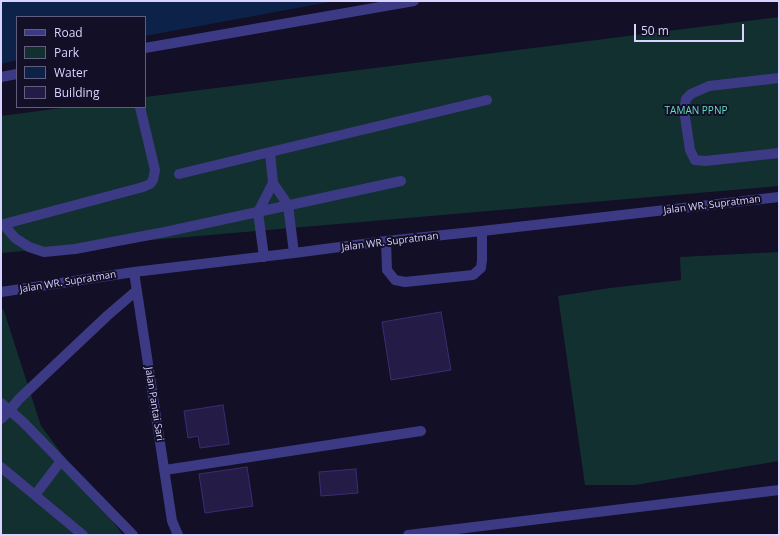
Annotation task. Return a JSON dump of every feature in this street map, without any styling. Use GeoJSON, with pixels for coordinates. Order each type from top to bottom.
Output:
{"type":"FeatureCollection","features":[{"type":"Feature","properties":{"kind":"street"},"geometry":{"type":"LineString","coordinates":[[146,48],[414,1]]}},
{"type":"Feature","properties":{"kind":"street"},"geometry":{"type":"LineString","coordinates":[[1,77],[16,74]]}},
{"type":"Feature","properties":{"kind":"street"},"geometry":{"type":"LineString","coordinates":[[779,78],[709,86],[691,94],[686,99],[684,110],[690,150],[694,160],[705,161],[779,153]]}},
{"type":"Feature","properties":{"kind":"street"},"geometry":{"type":"LineString","coordinates":[[179,174],[487,100]]}},
{"type":"Feature","properties":{"kind":"street"},"geometry":{"type":"LineString","coordinates":[[140,108],[155,170],[153,180],[150,184],[3,225],[15,238],[29,247],[44,252],[75,249],[165,232],[401,181]]}},
{"type":"Feature","properties":{"kind":"street"},"geometry":{"type":"LineString","coordinates":[[270,152],[273,183],[288,205],[294,253]]}},
{"type":"Feature","properties":{"kind":"street"},"geometry":{"type":"LineString","coordinates":[[264,257],[258,212],[273,183]]}},
{"type":"Feature","properties":{"kind":"street","name":"Jalan WR. Supratman"},"geometry":{"type":"LineString","coordinates":[[1,292],[134,272],[386,241],[779,197]]}},
{"type":"Feature","properties":{"kind":"street"},"geometry":{"type":"LineString","coordinates":[[386,241],[387,270],[395,280],[405,282],[450,278],[473,275],[481,268],[482,231]]}},
{"type":"Feature","properties":{"kind":"street","name":"Jalan Pantai Sari"},"geometry":{"type":"LineString","coordinates":[[134,272],[172,521],[178,535]]}},
{"type":"Feature","properties":{"kind":"street"},"geometry":{"type":"LineString","coordinates":[[1,418],[19,399],[136,290]]}},
{"type":"Feature","properties":{"kind":"street"},"geometry":{"type":"LineString","coordinates":[[1,403],[23,422],[133,535]]}},
{"type":"Feature","properties":{"kind":"street"},"geometry":{"type":"LineString","coordinates":[[165,470],[421,431]]}},
{"type":"Feature","properties":{"kind":"street"},"geometry":{"type":"LineString","coordinates":[[35,495],[61,461]]}},
{"type":"Feature","properties":{"kind":"street"},"geometry":{"type":"LineString","coordinates":[[1,467],[83,535]]}},
{"type":"Feature","properties":{"kind":"street"},"geometry":{"type":"LineString","coordinates":[[408,535],[779,490]]}},
{"type":"Feature","properties":{"kind":"green space","name":"TAMAN PPNP"},"geometry":{"type":"Polygon","coordinates":[[[779,17],[779,186],[1,253],[1,116],[61,108],[146,108],[146,97],[779,17]]]}},
{"type":"Feature","properties":{"kind":"green space"},"geometry":{"type":"Polygon","coordinates":[[[779,252],[779,461],[635,485],[585,485],[558,296],[610,288],[681,280],[680,257],[779,252]]]}},
{"type":"Feature","properties":{"kind":"green space"},"geometry":{"type":"Polygon","coordinates":[[[1,307],[4,311],[41,426],[123,535],[1,535],[1,307]]]}},
{"type":"Feature","properties":{"kind":"water"},"geometry":{"type":"Polygon","coordinates":[[[1,1],[335,1],[146,36],[146,16],[16,16],[16,60],[1,64],[1,1]]]}},
{"type":"Feature","properties":{"kind":"building"},"geometry":{"type":"Polygon","coordinates":[[[441,312],[451,370],[391,380],[382,322],[441,312]]]}},
{"type":"Feature","properties":{"kind":"building"},"geometry":{"type":"Polygon","coordinates":[[[223,405],[229,444],[200,448],[198,436],[188,438],[184,411],[223,405]]]}},
{"type":"Feature","properties":{"kind":"building"},"geometry":{"type":"Polygon","coordinates":[[[247,467],[253,506],[205,513],[199,474],[247,467]]]}},
{"type":"Feature","properties":{"kind":"building"},"geometry":{"type":"Polygon","coordinates":[[[356,469],[358,493],[321,496],[319,472],[356,469]]]}}]}
